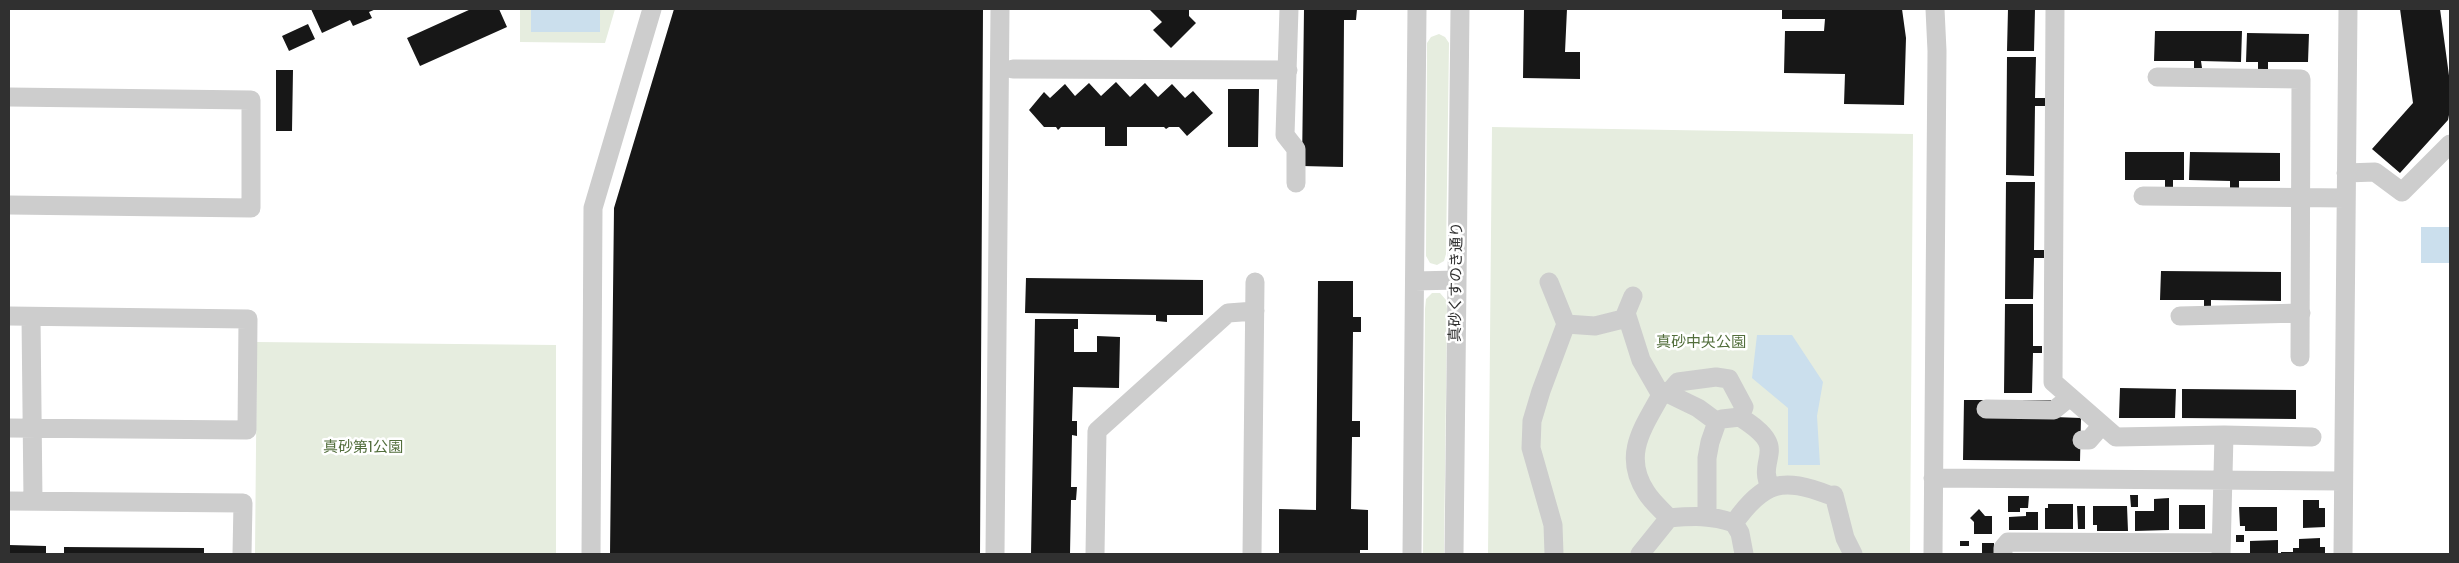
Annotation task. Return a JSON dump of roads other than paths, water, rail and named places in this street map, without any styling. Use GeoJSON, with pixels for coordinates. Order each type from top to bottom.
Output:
{"type":"FeatureCollection","features":[{"type":"Feature","properties":{"kind":"street"},"geometry":{"type":"LineString","coordinates":[[591,554],[593,208],[652,9]]}},
{"type":"Feature","properties":{"kind":"street"},"geometry":{"type":"LineString","coordinates":[[995,554],[1000,9]]}},
{"type":"Feature","properties":{"kind":"street"},"geometry":{"type":"LineString","coordinates":[[1290,9],[1285,135],[1296,149],[1296,183]]}},
{"type":"Feature","properties":{"kind":"street"},"geometry":{"type":"LineString","coordinates":[[1412,554],[1417,9]]}},
{"type":"Feature","properties":{"kind":"street","name":"真砂くすのき通り"},"geometry":{"type":"LineString","coordinates":[[1454,554],[1460,9]]}},
{"type":"Feature","properties":{"kind":"street"},"geometry":{"type":"LineString","coordinates":[[1933,554],[1936,9]]}},
{"type":"Feature","properties":{"kind":"street"},"geometry":{"type":"LineString","coordinates":[[2055,9],[2054,382],[2116,437],[2224,435],[2312,437]]}},
{"type":"Feature","properties":{"kind":"street"},"geometry":{"type":"LineString","coordinates":[[2343,554],[2348,9]]}},
{"type":"Feature","properties":{"kind":"street"},"geometry":{"type":"LineString","coordinates":[[1013,69],[1288,70]]}},
{"type":"Feature","properties":{"kind":"street"},"geometry":{"type":"LineString","coordinates":[[2157,77],[2301,79],[2300,357]]}},
{"type":"Feature","properties":{"kind":"street"},"geometry":{"type":"LineString","coordinates":[[9,96],[251,100],[251,208],[9,205]]}},
{"type":"Feature","properties":{"kind":"street"},"geometry":{"type":"LineString","coordinates":[[2346,173],[2375,172],[2402,192],[2450,144]]}},
{"type":"Feature","properties":{"kind":"street"},"geometry":{"type":"LineString","coordinates":[[2143,196],[2346,198]]}},
{"type":"Feature","properties":{"kind":"street"},"geometry":{"type":"LineString","coordinates":[[1415,281],[1457,280]]}},
{"type":"Feature","properties":{"kind":"street"},"geometry":{"type":"LineString","coordinates":[[1252,554],[1255,282]]}},
{"type":"Feature","properties":{"kind":"street"},"geometry":{"type":"LineString","coordinates":[[1549,282],[1566,324],[1540,391],[1532,421],[1531,448],[1553,524],[1554,554]]}},
{"type":"Feature","properties":{"kind":"street"},"geometry":{"type":"LineString","coordinates":[[1633,296],[1627,306],[1627,318],[1641,360],[1664,394],[1698,408],[1717,422]]}},
{"type":"Feature","properties":{"kind":"street"},"geometry":{"type":"LineString","coordinates":[[1095,554],[1097,431],[1228,313],[1255,311]]}},
{"type":"Feature","properties":{"kind":"street"},"geometry":{"type":"LineString","coordinates":[[2180,316],[2301,313]]}},
{"type":"Feature","properties":{"kind":"street"},"geometry":{"type":"LineString","coordinates":[[9,316],[248,319],[247,430],[9,428]]}},
{"type":"Feature","properties":{"kind":"street"},"geometry":{"type":"LineString","coordinates":[[31,317],[33,501]]}},
{"type":"Feature","properties":{"kind":"street"},"geometry":{"type":"LineString","coordinates":[[1566,324],[1595,326],[1627,318]]}},
{"type":"Feature","properties":{"kind":"street"},"geometry":{"type":"LineString","coordinates":[[1669,518],[1646,492],[1634,456],[1637,440],[1664,394],[1678,382],[1716,378],[1729,379],[1744,407],[1740,417]]}},
{"type":"Feature","properties":{"kind":"street"},"geometry":{"type":"LineString","coordinates":[[1986,409],[2054,410],[2066,403],[2070,397]]}},
{"type":"Feature","properties":{"kind":"street"},"geometry":{"type":"LineString","coordinates":[[1707,515],[1707,458],[1717,422],[1722,419],[1740,417],[1767,441],[1769,450],[1765,472],[1771,488]]}},
{"type":"Feature","properties":{"kind":"street"},"geometry":{"type":"LineString","coordinates":[[2082,440],[2089,440],[2102,425]]}},
{"type":"Feature","properties":{"kind":"street"},"geometry":{"type":"LineString","coordinates":[[2003,554],[2003,548],[2008,542],[2221,549],[2224,435]]}},
{"type":"Feature","properties":{"kind":"street"},"geometry":{"type":"LineString","coordinates":[[1933,478],[2343,481]]}},
{"type":"Feature","properties":{"kind":"street"},"geometry":{"type":"LineString","coordinates":[[1734,523],[1762,493],[1777,484],[1793,484],[1831,495],[1845,538],[1853,554]]}},
{"type":"Feature","properties":{"kind":"street"},"geometry":{"type":"LineString","coordinates":[[9,501],[243,503],[242,554]]}},
{"type":"Feature","properties":{"kind":"street"},"geometry":{"type":"LineString","coordinates":[[1641,554],[1669,518],[1707,515],[1734,523],[1740,533],[1744,554]]}},
{"type":"Feature","properties":{"kind":"water"},"geometry":{"type":"Polygon","coordinates":[[[531,9],[600,9],[600,32],[531,32],[531,9]]]}},
{"type":"Feature","properties":{"kind":"water"},"geometry":{"type":"Polygon","coordinates":[[[2421,227],[2450,227],[2450,263],[2421,263],[2421,227]]]}},
{"type":"Feature","properties":{"kind":"water"},"geometry":{"type":"Polygon","coordinates":[[[1757,335],[1792,335],[1823,382],[1817,416],[1820,465],[1788,465],[1788,408],[1752,378],[1757,335]]]}},
{"type":"Feature","properties":{"kind":"park label","name":"真砂中央公園"},"geometry":{"type":"Point","coordinates":[1701,343]}},
{"type":"Feature","properties":{"kind":"park label","name":"真砂第1公園"},"geometry":{"type":"Point","coordinates":[363,448]}}]}
